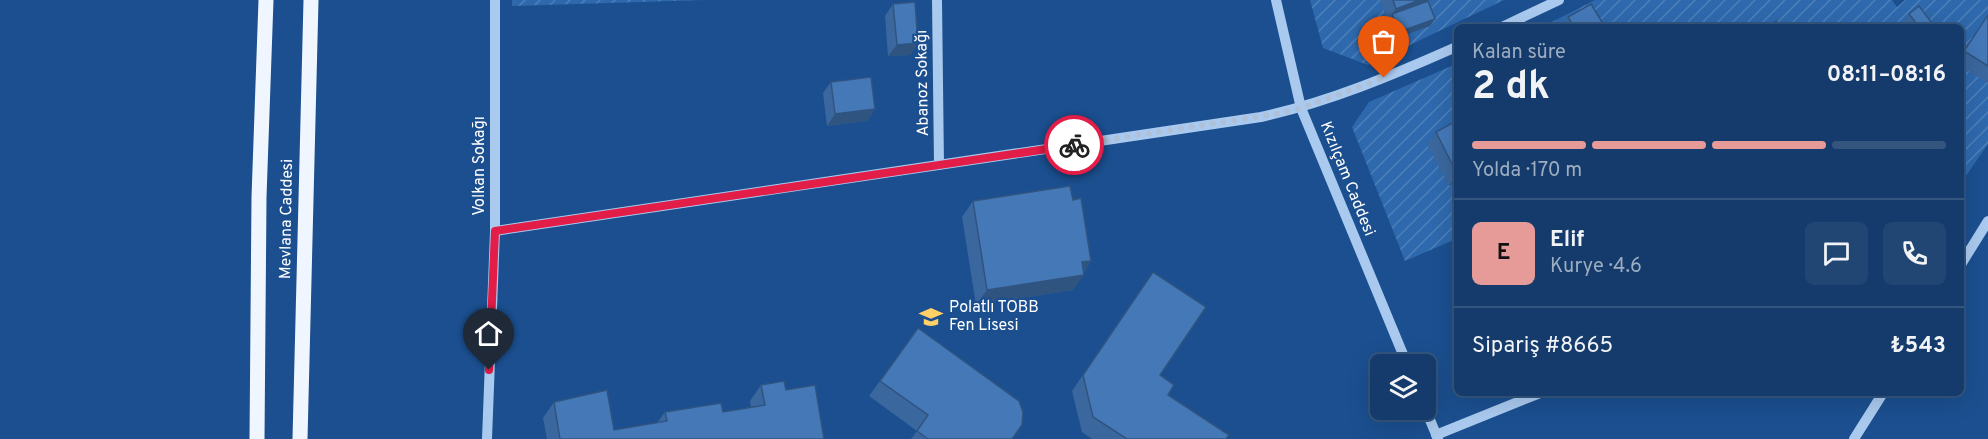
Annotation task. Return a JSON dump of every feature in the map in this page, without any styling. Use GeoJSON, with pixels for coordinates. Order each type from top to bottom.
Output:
{"type":"FeatureCollection","features":[{"type":"Feature","properties":{"kind":"main road","name":"Mevlana Caddesi"},"geometry":{"type":"LineString","coordinates":[[257,439],[259,197],[266,0]]}},
{"type":"Feature","properties":{"kind":"main road","name":"Mevlana Caddesi"},"geometry":{"type":"LineString","coordinates":[[300,439],[311,0]]}},
{"type":"Feature","properties":{"kind":"street","name":"Volkan Sokağı"},"geometry":{"type":"LineString","coordinates":[[487,439],[495,231],[495,0]]}},
{"type":"Feature","properties":{"kind":"street","name":"Abanoz Sokağı"},"geometry":{"type":"LineString","coordinates":[[937,0],[939,165]]}},
{"type":"Feature","properties":{"kind":"street","name":"Kızılçam Caddesi"},"geometry":{"type":"LineString","coordinates":[[1276,0],[1301,108],[1403,354]]}},
{"type":"Feature","properties":{"kind":"street"},"geometry":{"type":"LineString","coordinates":[[1508,24],[1559,0]]}},
{"type":"Feature","properties":{"kind":"street"},"geometry":{"type":"LineString","coordinates":[[495,231],[1261,117],[1301,108],[1384,78],[1454,48]]}},
{"type":"Feature","properties":{"kind":"street"},"geometry":{"type":"LineString","coordinates":[[1964,260],[1988,221]]}},
{"type":"Feature","properties":{"kind":"street"},"geometry":{"type":"LineString","coordinates":[[1430,420],[1437,437],[1533,396]]}},
{"type":"Feature","properties":{"kind":"street"},"geometry":{"type":"LineString","coordinates":[[1854,439],[1880,396]]}},
{"type":"Feature","properties":{"kind":"shaded area"},"geometry":{"type":"Polygon","coordinates":[[[512,0],[705,0],[512,6],[512,0]]]}},
{"type":"Feature","properties":{"kind":"shaded area"},"geometry":{"type":"Polygon","coordinates":[[[1310,0],[1504,0],[1368,65],[1323,48],[1310,0]]]}},
{"type":"Feature","properties":{"kind":"shaded area"},"geometry":{"type":"Polygon","coordinates":[[[1595,0],[1892,0],[1897,7],[1905,0],[1988,0],[1988,144],[1964,179],[1964,24],[1548,24],[1595,0]]]}},
{"type":"Feature","properties":{"kind":"shaded area"},"geometry":{"type":"Polygon","coordinates":[[[1454,65],[1454,240],[1405,261],[1352,127],[1369,102],[1454,65]]]}},
{"type":"Feature","properties":{"kind":"building"},"geometry":{"type":"Polygon","coordinates":[[[1393,0],[1420,0],[1396,9],[1393,0]]]}},
{"type":"Feature","properties":{"kind":"building"},"geometry":{"type":"Polygon","coordinates":[[[1428,1],[1435,19],[1399,32],[1392,14],[1428,1]]]}},
{"type":"Feature","properties":{"kind":"building"},"geometry":{"type":"Polygon","coordinates":[[[915,2],[918,43],[897,45],[893,4],[915,2]]]}},
{"type":"Feature","properties":{"kind":"building"},"geometry":{"type":"Polygon","coordinates":[[[1591,4],[1603,24],[1572,24],[1568,17],[1591,4]]]}},
{"type":"Feature","properties":{"kind":"building"},"geometry":{"type":"Polygon","coordinates":[[[1919,6],[1933,24],[1917,24],[1909,14],[1919,6]]]}},
{"type":"Feature","properties":{"kind":"building"},"geometry":{"type":"Polygon","coordinates":[[[1988,15],[1988,66],[1964,51],[1988,15]]]}},
{"type":"Feature","properties":{"kind":"building"},"geometry":{"type":"Polygon","coordinates":[[[871,77],[875,109],[835,114],[831,82],[871,77]]]}},
{"type":"Feature","properties":{"kind":"building"},"geometry":{"type":"Polygon","coordinates":[[[1454,122],[1454,168],[1436,132],[1454,122]]]}},
{"type":"Feature","properties":{"kind":"building"},"geometry":{"type":"Polygon","coordinates":[[[1070,186],[1073,200],[1081,198],[1091,261],[1082,262],[1084,275],[987,290],[973,201],[1070,186]]]}},
{"type":"Feature","properties":{"kind":"building"},"geometry":{"type":"Polygon","coordinates":[[[1153,272],[1206,307],[1160,375],[1174,385],[1168,395],[1229,435],[1226,439],[1127,439],[1093,417],[1083,375],[1153,272]]]}},
{"type":"Feature","properties":{"kind":"building"},"geometry":{"type":"Polygon","coordinates":[[[918,328],[1019,401],[1023,412],[1022,425],[1012,439],[928,439],[917,431],[928,415],[880,381],[918,328]]]}},
{"type":"Feature","properties":{"kind":"building"},"geometry":{"type":"Polygon","coordinates":[[[784,381],[786,390],[815,385],[824,439],[560,439],[554,402],[607,390],[614,430],[667,421],[665,412],[721,403],[723,412],[765,405],[761,385],[784,381]]]}},
{"type":"Feature","properties":{"kind":"way so far"},"geometry":{"type":"LineString","coordinates":[[1074,145],[1281,113],[1347,93],[1384,78]]}},
{"type":"Feature","properties":{"kind":"place","name":"Polatlı TOBB Fen Lisesi"},"geometry":{"type":"Point","coordinates":[931,317]}},
{"type":"Feature","properties":{"kind":"route"},"geometry":{"type":"LineString","coordinates":[[489,370],[495,231],[1074,145]]}}]}
